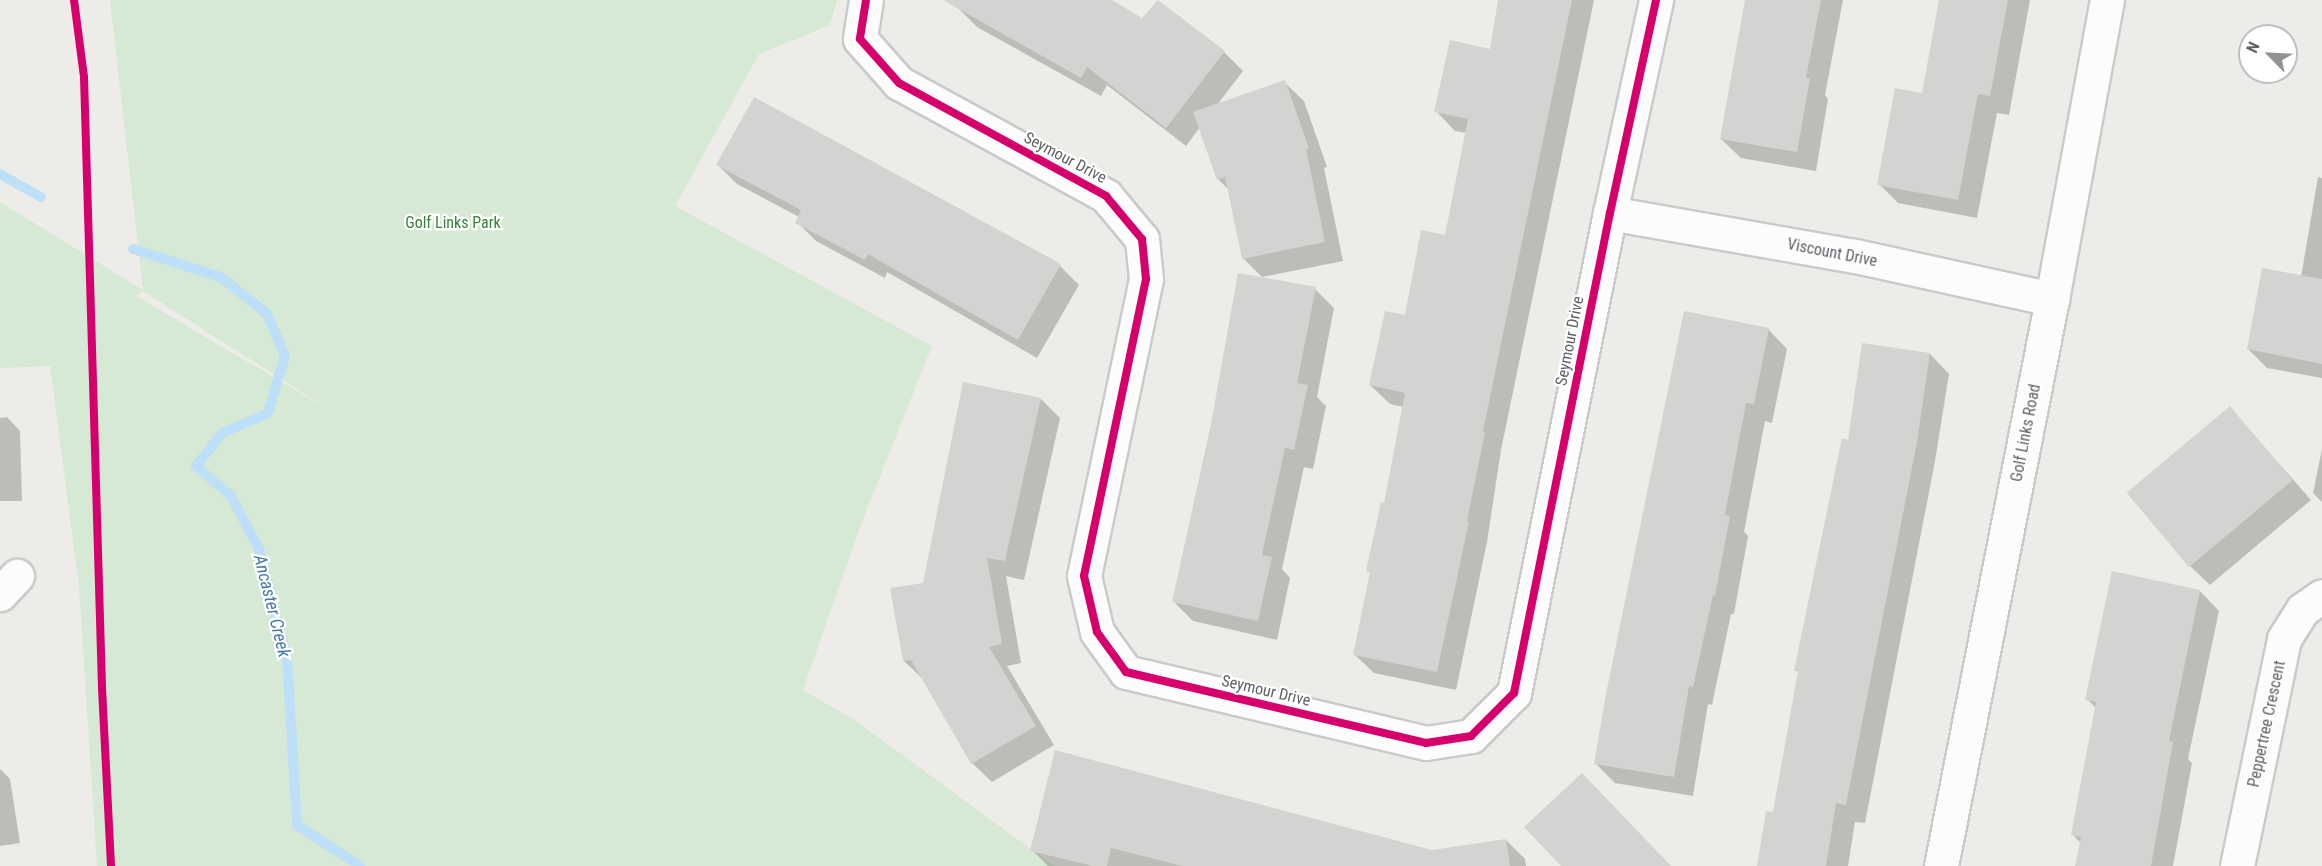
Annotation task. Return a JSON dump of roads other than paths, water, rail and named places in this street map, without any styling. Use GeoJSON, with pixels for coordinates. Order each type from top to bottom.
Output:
{"type":"FeatureCollection","features":[{"type":"Feature","properties":{"kind":"street","name":"Seymour Drive"},"geometry":{"type":"LineString","coordinates":[[866,0],[860,39],[899,83],[1106,196],[1142,239],[1146,279],[1084,576],[1097,632],[1126,672],[1426,743],[1471,736],[1514,693],[1610,213],[1656,0]]}},
{"type":"Feature","properties":{"kind":"street","name":"Golf Links Road"},"geometry":{"type":"LineString","coordinates":[[1941,866],[2052,299],[2107,0]]}},
{"type":"Feature","properties":{"kind":"street","name":"Viscount Drive"},"geometry":{"type":"LineString","coordinates":[[1610,213],[1855,256],[2052,299]]}},
{"type":"Feature","properties":{"kind":"street","name":"Peppertree Crescent"},"geometry":{"type":"LineString","coordinates":[[2237,866],[2284,639],[2302,610],[2322,596]]}},
{"type":"Feature","properties":{"kind":"waterway","name":"Ancaster Creek"},"geometry":{"type":"LineString","coordinates":[[0,174],[41,197]]}},
{"type":"Feature","properties":{"kind":"waterway","name":"Ancaster Creek"},"geometry":{"type":"LineString","coordinates":[[133,249],[221,277],[267,314],[285,356],[268,413],[222,433],[196,466],[231,496],[259,549],[287,657],[297,825],[360,866]]}},
{"type":"Feature","properties":{"kind":"park label","name":"Golf Links Park"},"geometry":{"type":"Point","coordinates":[453,223]}}]}
